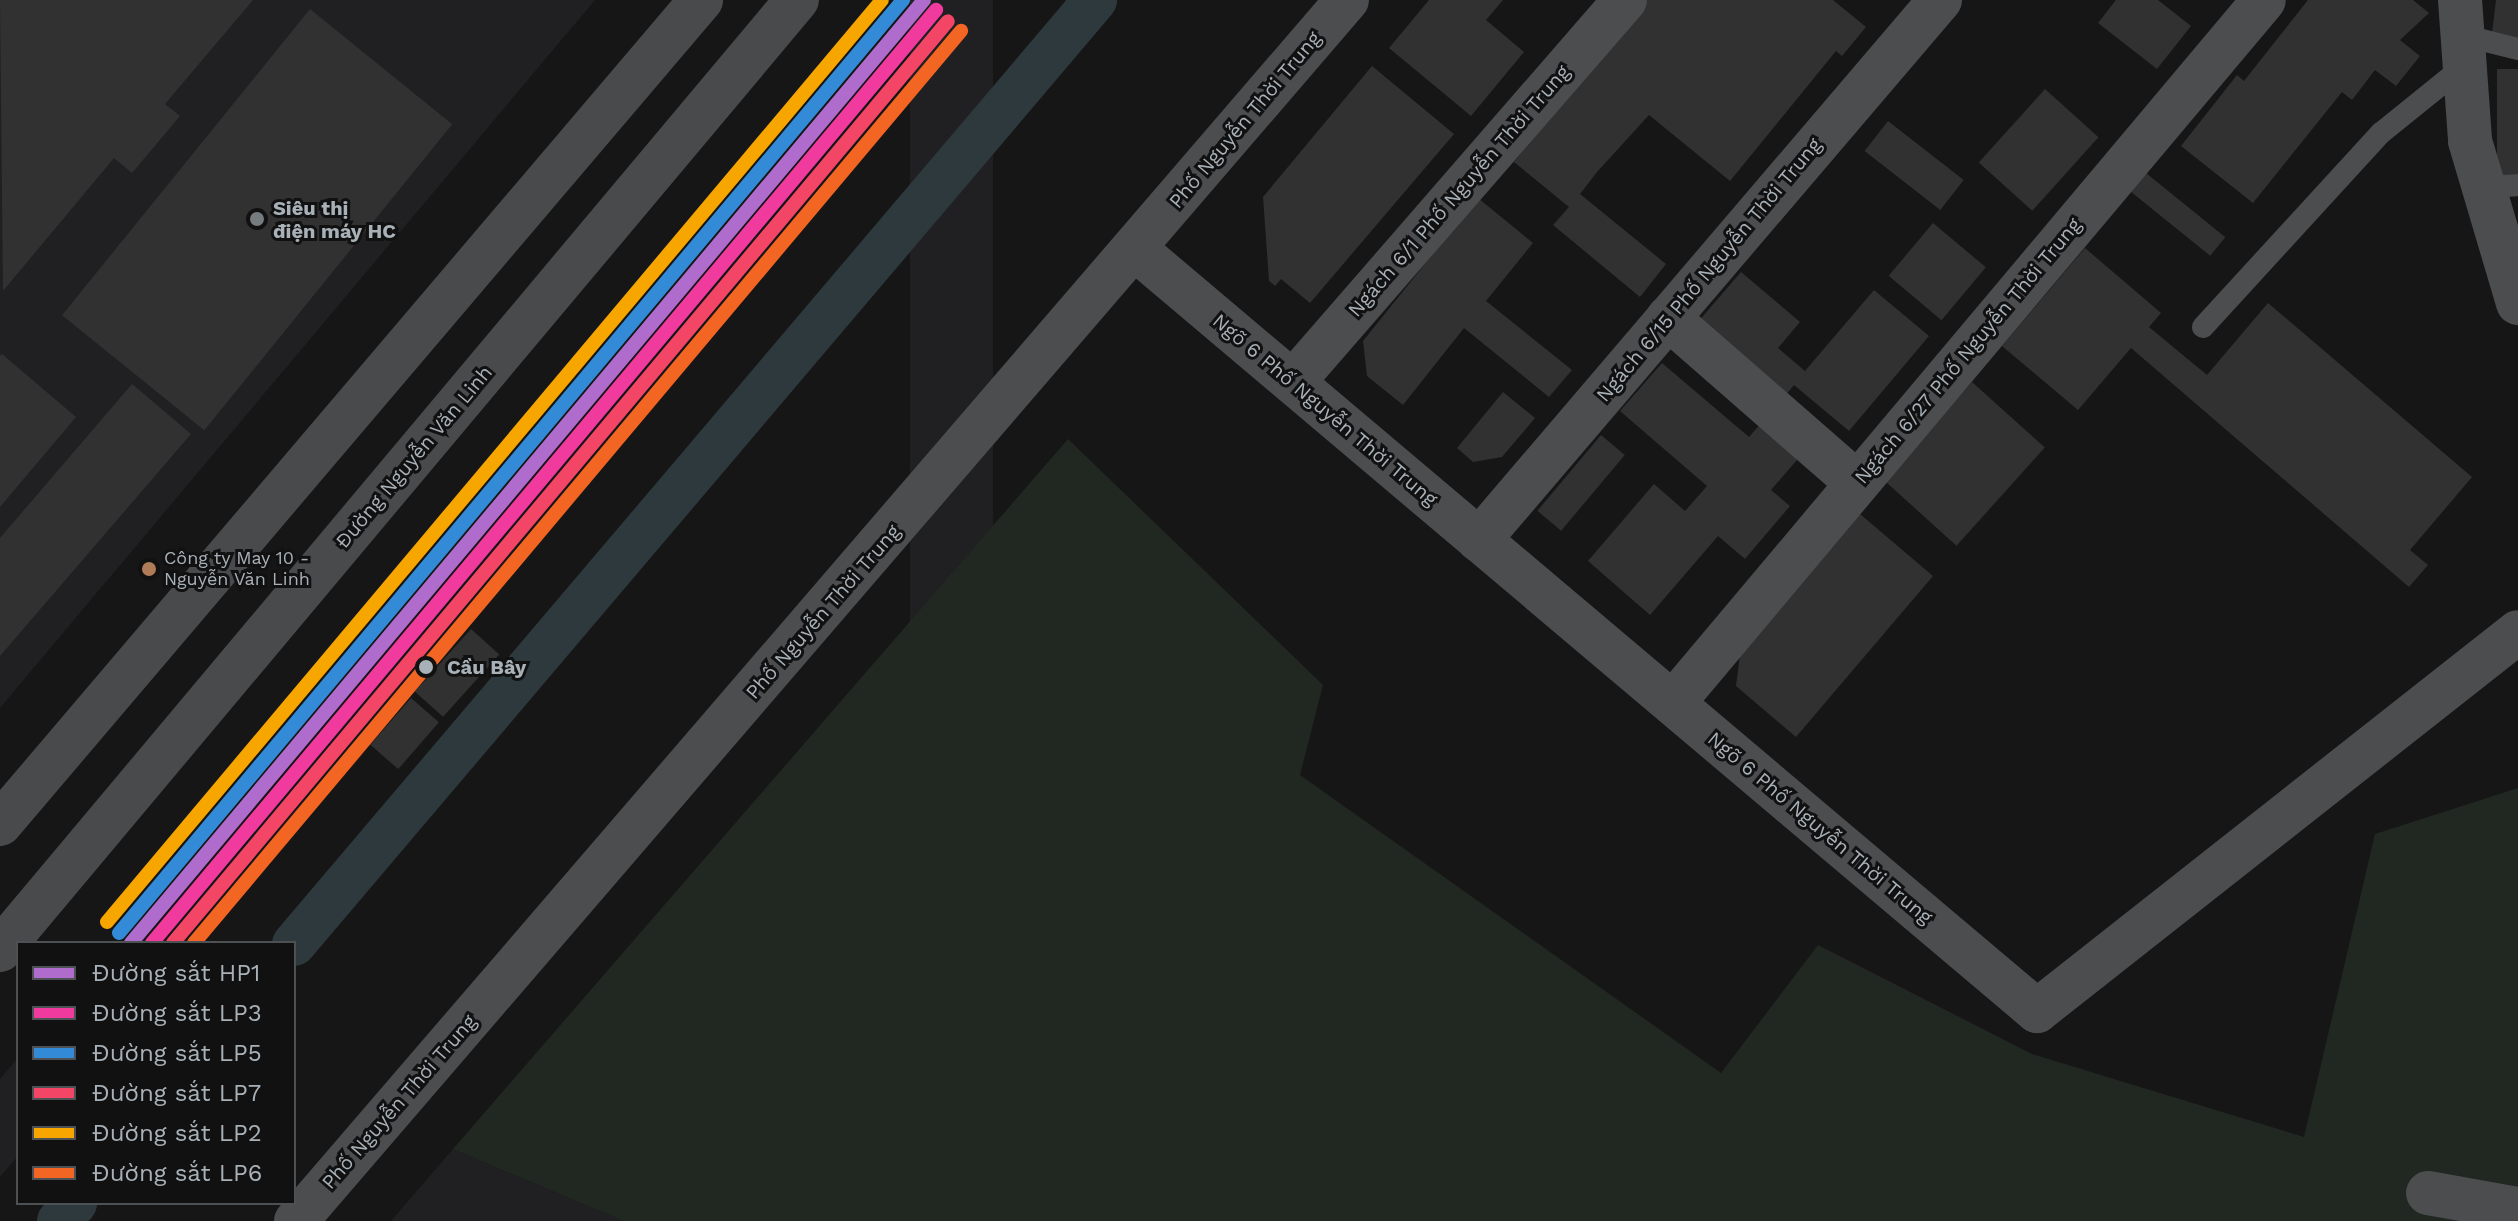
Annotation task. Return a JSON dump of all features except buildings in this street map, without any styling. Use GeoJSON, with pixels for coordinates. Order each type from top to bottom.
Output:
{"type":"FeatureCollection","features":[{"type":"Feature","properties":{"kind":"highway"},"geometry":{"type":"LineString","coordinates":[[0,824],[701,0]]}},
{"type":"Feature","properties":{"kind":"highway","name":"Đường Nguyễn Văn Linh"},"geometry":{"type":"LineString","coordinates":[[0,950],[797,0]]}},
{"type":"Feature","properties":{"kind":"street","name":"Phố Nguyễn Thời Trung"},"geometry":{"type":"LineString","coordinates":[[296,1221],[1347,0]]}},
{"type":"Feature","properties":{"kind":"street","name":"Ngách 6/1 Phố Nguyễn Thời Trung"},"geometry":{"type":"LineString","coordinates":[[1293,382],[1625,0]]}},
{"type":"Feature","properties":{"kind":"street","name":"Ngách 6/15 Phố Nguyễn Thời Trung"},"geometry":{"type":"LineString","coordinates":[[1479,540],[1940,0]]}},
{"type":"Feature","properties":{"kind":"street","name":"Ngách 6/27 Phố Nguyễn Thời Trung"},"geometry":{"type":"LineString","coordinates":[[1673,703],[2264,0]]}},
{"type":"Feature","properties":{"kind":"street"},"geometry":{"type":"LineString","coordinates":[[2462,34],[2470,141],[2501,186],[2518,303]]}},
{"type":"Feature","properties":{"kind":"street","name":"Ngõ 6 Phố Nguyễn Thời Trung"},"geometry":{"type":"LineString","coordinates":[[1135,249],[2037,1011],[2518,632]]}},
{"type":"Feature","properties":{"kind":"street"},"geometry":{"type":"LineString","coordinates":[[1668,318],[1857,483]]}},
{"type":"Feature","properties":{"kind":"street"},"geometry":{"type":"LineString","coordinates":[[2428,1193],[2518,1209]]}},
{"type":"Feature","properties":{"kind":"lane"},"geometry":{"type":"LineString","coordinates":[[2203,327],[2381,133],[2462,34],[2518,49]]}},
{"type":"Feature","properties":{"kind":"shaded area"},"geometry":{"type":"Polygon","coordinates":[[[0,0],[595,0],[0,708],[0,0]]]}},
{"type":"Feature","properties":{"kind":"shaded area"},"geometry":{"type":"Polygon","coordinates":[[[910,0],[993,0],[993,1221],[910,1221],[910,0]]]}},
{"type":"Feature","properties":{"kind":"shaded area"},"geometry":{"type":"Polygon","coordinates":[[[1068,439],[1323,685],[1300,775],[1721,1073],[1818,945],[2032,1054],[2304,1137],[2375,834],[2518,788],[2518,1221],[623,1221],[453,1149],[1068,439]]]}},
{"type":"Feature","properties":{"kind":"shaded area"},"geometry":{"type":"Polygon","coordinates":[[[16,1060],[16,1158],[0,1177],[0,1079],[16,1060]]]}},
{"type":"Feature","properties":{"kind":"shaded area"},"geometry":{"type":"Polygon","coordinates":[[[453,1149],[623,1221],[391,1221],[453,1149]]]}},
{"type":"Feature","properties":{"kind":"waterway"},"geometry":{"type":"LineString","coordinates":[[296,942],[1095,0]]}},
{"type":"Feature","properties":{"kind":"waterway"},"geometry":{"type":"LineString","coordinates":[[59,1221],[73,1205]]}},
{"type":"Feature","properties":{"kind":"rail line","name":"LP2"},"geometry":{"type":"LineString","coordinates":[[107,922],[882,0]]}},
{"type":"Feature","properties":{"kind":"rail line","name":"LP5"},"geometry":{"type":"LineString","coordinates":[[119,933],[903,0]]}},
{"type":"Feature","properties":{"kind":"rail line","name":"HP1"},"geometry":{"type":"LineString","coordinates":[[133,941],[924,0]]}},
{"type":"Feature","properties":{"kind":"rail line","name":"LP3"},"geometry":{"type":"LineString","coordinates":[[154,941],[936,10]]}},
{"type":"Feature","properties":{"kind":"rail line","name":"LP7"},"geometry":{"type":"LineString","coordinates":[[175,941],[948,21]]}},
{"type":"Feature","properties":{"kind":"rail line","name":"LP6"},"geometry":{"type":"LineString","coordinates":[[196,941],[961,31]]}},
{"type":"Feature","properties":{"kind":"place","name":"Siêu thị điện máy HC"},"geometry":{"type":"Point","coordinates":[257,219]}},
{"type":"Feature","properties":{"kind":"place","name":"Công ty May 10 - Nguyễn Văn Linh"},"geometry":{"type":"Point","coordinates":[149,569]}},
{"type":"Feature","properties":{"kind":"place","name":"Cầu Bây"},"geometry":{"type":"Point","coordinates":[426,667]}}]}
